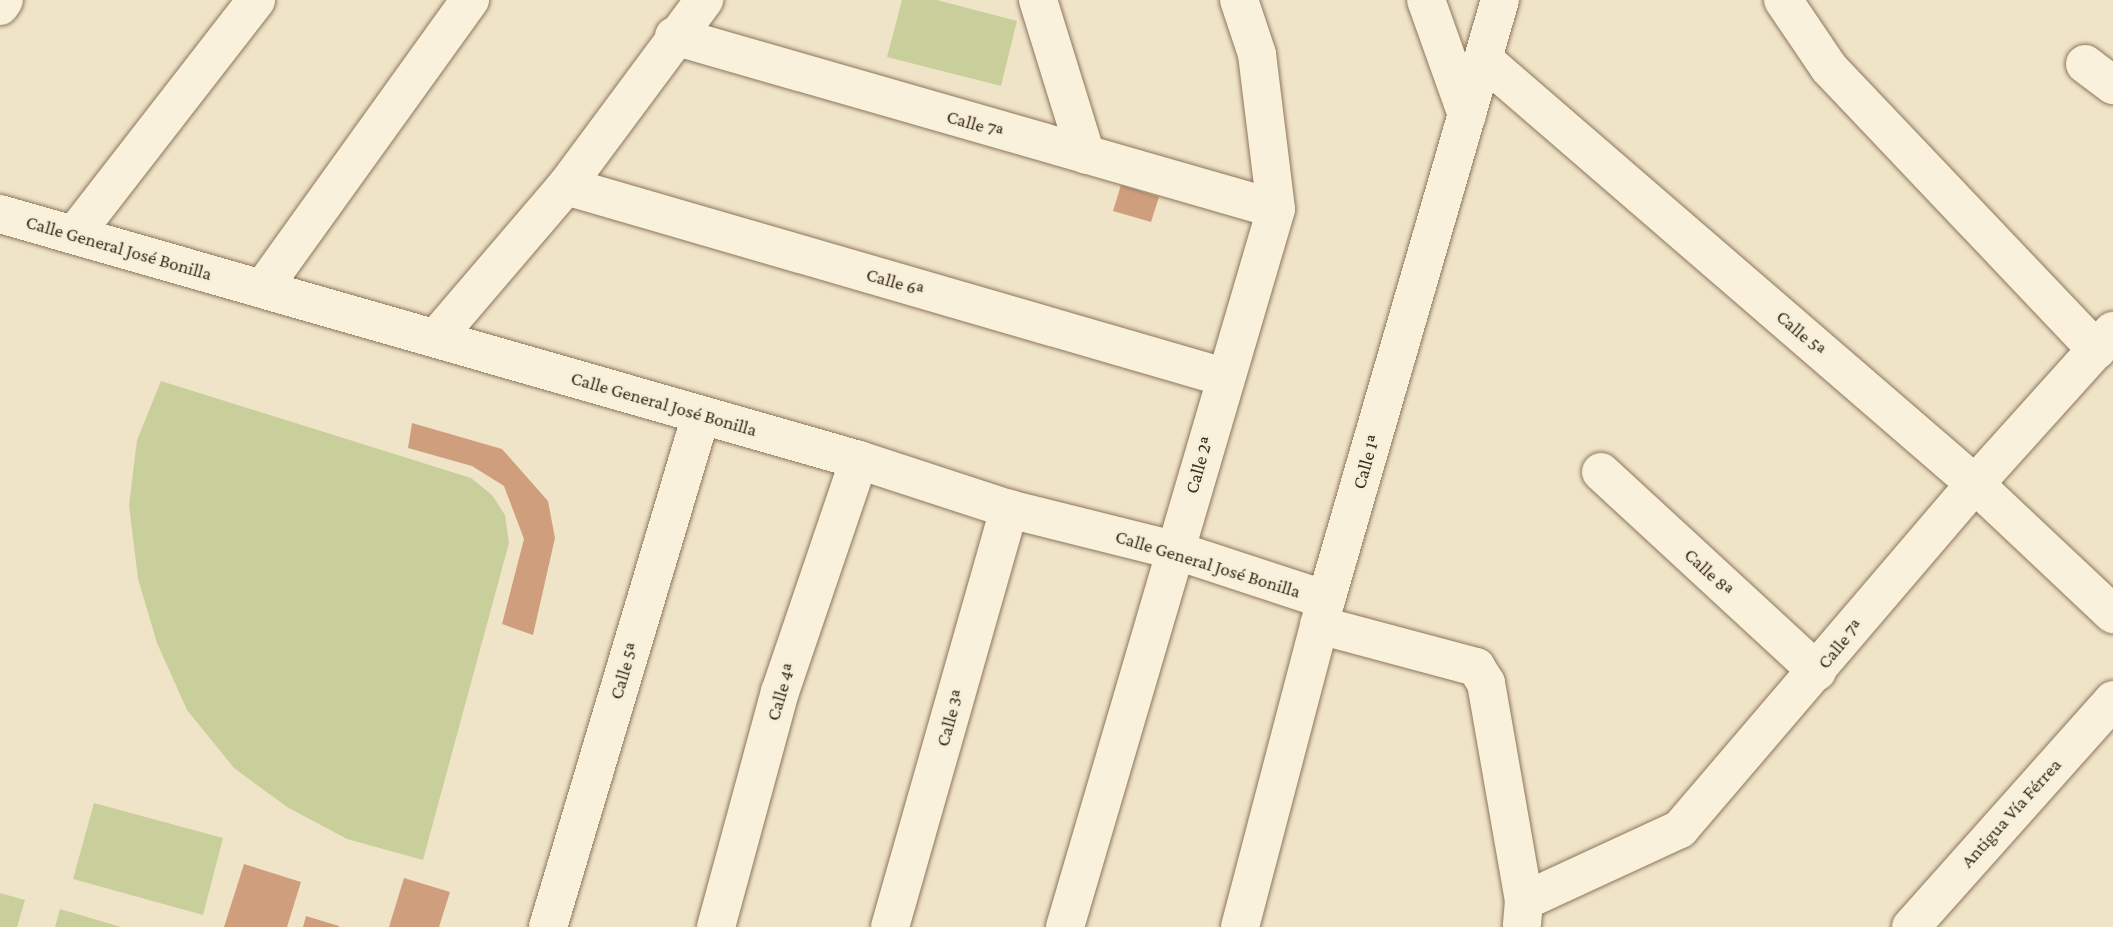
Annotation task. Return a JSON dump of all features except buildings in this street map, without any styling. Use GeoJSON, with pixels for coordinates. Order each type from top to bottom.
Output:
{"type":"FeatureCollection","features":[{"type":"Feature","properties":{"kind":"street"},"geometry":{"type":"LineString","coordinates":[[0,6],[4,0]]}},
{"type":"Feature","properties":{"kind":"street"},"geometry":{"type":"LineString","coordinates":[[74,236],[256,0]]}},
{"type":"Feature","properties":{"kind":"street"},"geometry":{"type":"LineString","coordinates":[[263,288],[470,0]]}},
{"type":"Feature","properties":{"kind":"street"},"geometry":{"type":"LineString","coordinates":[[436,338],[566,186],[674,36],[704,0]]}},
{"type":"Feature","properties":{"kind":"street"},"geometry":{"type":"LineString","coordinates":[[1038,0],[1086,155]]}},
{"type":"Feature","properties":{"kind":"street","name":"Calle 2ª"},"geometry":{"type":"LineString","coordinates":[[1065,927],[1224,377],[1276,209],[1257,54],[1239,0]]}},
{"type":"Feature","properties":{"kind":"street"},"geometry":{"type":"LineString","coordinates":[[1426,0],[1467,115]]}},
{"type":"Feature","properties":{"kind":"street","name":"Calle 1ª"},"geometry":{"type":"LineString","coordinates":[[1240,927],[1323,612],[1500,0]]}},
{"type":"Feature","properties":{"kind":"street"},"geometry":{"type":"LineString","coordinates":[[1783,0],[1829,68],[2105,340]]}},
{"type":"Feature","properties":{"kind":"street","name":"Calle 7ª"},"geometry":{"type":"LineString","coordinates":[[674,36],[1276,209]]}},
{"type":"Feature","properties":{"kind":"street","name":"Calle 5ª"},"geometry":{"type":"LineString","coordinates":[[1483,59],[1975,484],[2113,614]]}},
{"type":"Feature","properties":{"kind":"street","name":"Calle 6ª"},"geometry":{"type":"LineString","coordinates":[[566,186],[1224,377]]}},
{"type":"Feature","properties":{"kind":"street","name":"Calle General José Bonilla"},"geometry":{"type":"LineString","coordinates":[[0,215],[859,460],[1009,509],[1174,550],[1323,612],[1476,667],[1486,683],[1523,914]]}},
{"type":"Feature","properties":{"kind":"street","name":"Calle 7ª"},"geometry":{"type":"LineString","coordinates":[[1523,914],[1680,829],[1975,484],[2105,340]]}},
{"type":"Feature","properties":{"kind":"street","name":"Calle 5ª"},"geometry":{"type":"LineString","coordinates":[[548,927],[701,415]]}},
{"type":"Feature","properties":{"kind":"street","name":"Calle 4ª"},"geometry":{"type":"LineString","coordinates":[[716,927],[780,692],[859,460]]}},
{"type":"Feature","properties":{"kind":"street","name":"Calle 8ª"},"geometry":{"type":"LineString","coordinates":[[1601,472],[1817,671]]}},
{"type":"Feature","properties":{"kind":"street","name":"Calle 3ª"},"geometry":{"type":"LineString","coordinates":[[891,927],[1009,509]]}},
{"type":"Feature","properties":{"kind":"street","name":"Antigua Vía Férrea"},"geometry":{"type":"LineString","coordinates":[[1911,927],[2113,700]]}},
{"type":"Feature","properties":{"kind":"green space"},"geometry":{"type":"Polygon","coordinates":[[[902,0],[937,0],[1017,21],[1001,86],[887,57],[902,0]]]}},
{"type":"Feature","properties":{"kind":"green space"},"geometry":{"type":"Polygon","coordinates":[[[161,381],[471,478],[492,495],[505,515],[509,543],[423,860],[347,839],[287,807],[234,768],[187,710],[157,643],[138,579],[129,505],[137,440],[161,381]]]}},
{"type":"Feature","properties":{"kind":"green space"},"geometry":{"type":"Polygon","coordinates":[[[94,803],[223,838],[203,915],[73,879],[94,803]]]}},
{"type":"Feature","properties":{"kind":"green space"},"geometry":{"type":"Polygon","coordinates":[[[0,893],[25,900],[17,927],[0,927],[0,893]]]}},
{"type":"Feature","properties":{"kind":"green space"},"geometry":{"type":"Polygon","coordinates":[[[60,909],[121,927],[55,927],[60,909]]]}}]}
